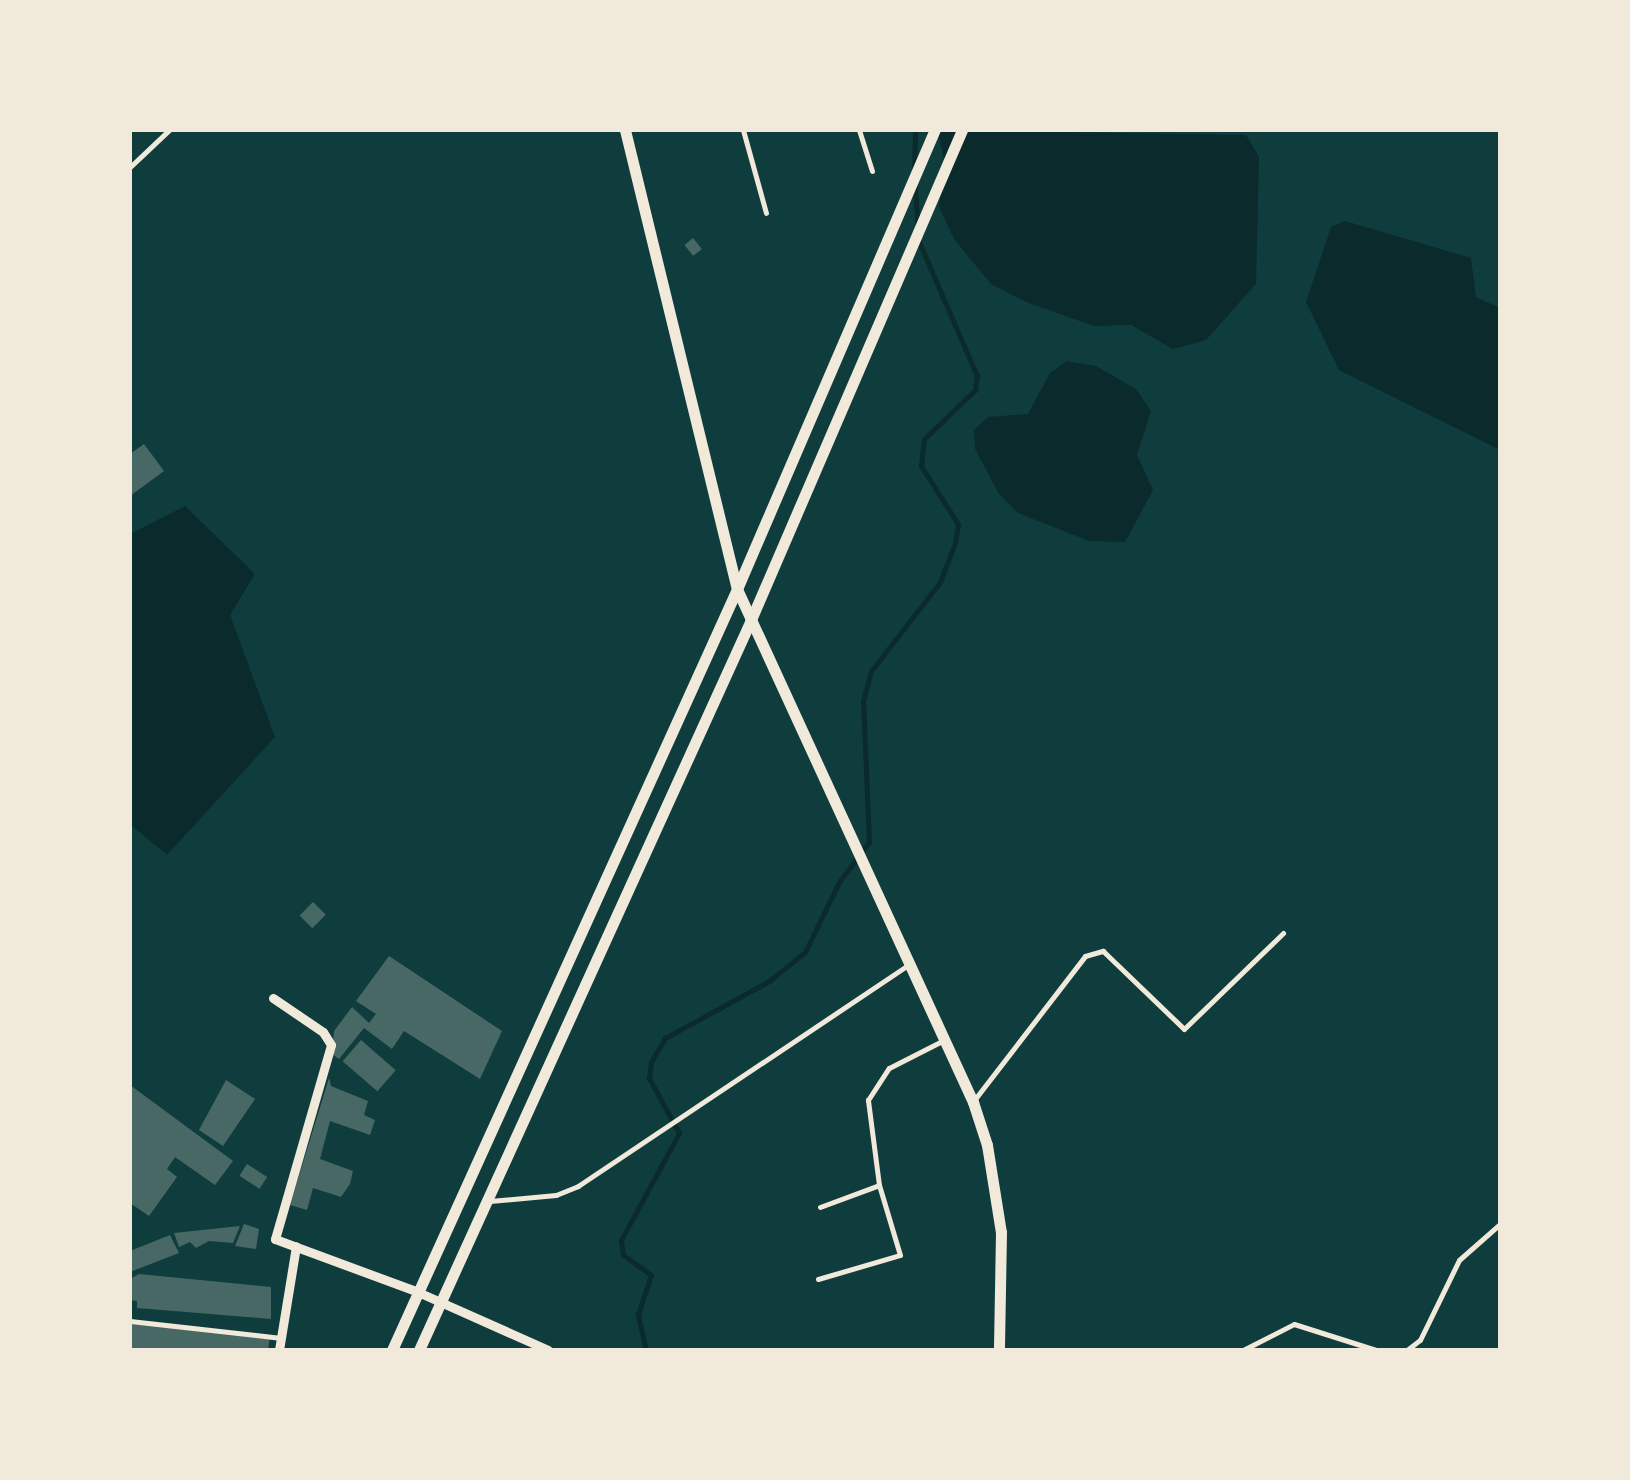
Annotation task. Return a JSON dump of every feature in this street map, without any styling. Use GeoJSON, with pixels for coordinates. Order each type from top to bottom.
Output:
{"type":"FeatureCollection","features":[{"type":"Feature","properties":{"kind":"street"},"geometry":{"type":"LineString","coordinates":[[625,130],[737,589],[973,1102],[996,1186],[999,1350]]}},
{"type":"Feature","properties":{"kind":"street"},"geometry":{"type":"LineString","coordinates":[[392,1350],[737,589],[935,130]]}},
{"type":"Feature","properties":{"kind":"street"},"geometry":{"type":"LineString","coordinates":[[419,1350],[750,622],[962,130]]}},
{"type":"Feature","properties":{"kind":"street"},"geometry":{"type":"LineString","coordinates":[[273,998],[323,1032],[330,1045],[274,1226],[275,1238],[418,1292],[548,1350]]}},
{"type":"Feature","properties":{"kind":"street"},"geometry":{"type":"LineString","coordinates":[[279,1350],[296,1246]]}},
{"type":"Feature","properties":{"kind":"lane"},"geometry":{"type":"LineString","coordinates":[[130,167],[170,130]]}},
{"type":"Feature","properties":{"kind":"lane"},"geometry":{"type":"LineString","coordinates":[[743,130],[766,213]]}},
{"type":"Feature","properties":{"kind":"lane"},"geometry":{"type":"LineString","coordinates":[[860,130],[872,171]]}},
{"type":"Feature","properties":{"kind":"lane"},"geometry":{"type":"LineString","coordinates":[[973,1102],[1085,956],[1102,951],[1184,1029],[1283,933]]}},
{"type":"Feature","properties":{"kind":"lane"},"geometry":{"type":"LineString","coordinates":[[487,1201],[556,1195],[578,1186],[910,964]]}},
{"type":"Feature","properties":{"kind":"lane"},"geometry":{"type":"LineString","coordinates":[[818,1280],[900,1256],[879,1185],[868,1100],[889,1068],[945,1040]]}},
{"type":"Feature","properties":{"kind":"lane"},"geometry":{"type":"LineString","coordinates":[[820,1207],[879,1185]]}},
{"type":"Feature","properties":{"kind":"lane"},"geometry":{"type":"LineString","coordinates":[[1407,1350],[1420,1340],[1459,1260],[1500,1224]]}},
{"type":"Feature","properties":{"kind":"lane"},"geometry":{"type":"LineString","coordinates":[[130,1321],[282,1338]]}},
{"type":"Feature","properties":{"kind":"lane"},"geometry":{"type":"LineString","coordinates":[[1243,1350],[1294,1324],[1376,1350]]}},
{"type":"Feature","properties":{"kind":"water"},"geometry":{"type":"Polygon","coordinates":[[[937,130],[1246,135],[1259,157],[1256,284],[1206,340],[1173,349],[1131,325],[1094,326],[1026,302],[991,284],[954,239],[939,207],[944,159],[937,130]]]}},
{"type":"Feature","properties":{"kind":"water"},"geometry":{"type":"Polygon","coordinates":[[[1345,221],[1471,258],[1476,297],[1500,308],[1500,450],[1339,370],[1306,302],[1331,227],[1345,221]]]}},
{"type":"Feature","properties":{"kind":"water"},"geometry":{"type":"Polygon","coordinates":[[[1067,361],[1096,366],[1136,389],[1151,411],[1137,455],[1153,490],[1125,542],[1089,541],[1018,513],[999,494],[975,449],[974,430],[988,417],[1028,414],[1050,373],[1067,361]]]}},
{"type":"Feature","properties":{"kind":"water"},"geometry":{"type":"Polygon","coordinates":[[[185,506],[255,574],[230,615],[275,737],[167,855],[130,824],[130,534],[185,506]]]}},
{"type":"Feature","properties":{"kind":"building"},"geometry":{"type":"Polygon","coordinates":[[[693,238],[702,249],[693,256],[684,245],[693,238]]]}},
{"type":"Feature","properties":{"kind":"building"},"geometry":{"type":"Polygon","coordinates":[[[144,444],[164,471],[130,496],[130,454],[144,444]]]}},
{"type":"Feature","properties":{"kind":"building"},"geometry":{"type":"Polygon","coordinates":[[[313,902],[326,915],[312,928],[300,915],[313,902]]]}},
{"type":"Feature","properties":{"kind":"building"},"geometry":{"type":"Polygon","coordinates":[[[389,956],[502,1031],[480,1079],[404,1031],[392,1049],[364,1028],[339,1059],[332,1054],[334,1031],[352,1007],[369,1023],[376,1014],[356,1001],[389,956]]]}},
{"type":"Feature","properties":{"kind":"building"},"geometry":{"type":"Polygon","coordinates":[[[361,1040],[396,1070],[377,1091],[343,1061],[361,1040]]]}},
{"type":"Feature","properties":{"kind":"building"},"geometry":{"type":"Polygon","coordinates":[[[329,1078],[331,1086],[368,1101],[364,1115],[375,1120],[370,1135],[330,1121],[320,1159],[353,1171],[350,1184],[341,1197],[313,1188],[307,1210],[290,1205],[329,1078]]]}},
{"type":"Feature","properties":{"kind":"building"},"geometry":{"type":"Polygon","coordinates":[[[226,1080],[255,1099],[223,1146],[199,1130],[226,1080]]]}},
{"type":"Feature","properties":{"kind":"building"},"geometry":{"type":"Polygon","coordinates":[[[130,1085],[233,1161],[215,1185],[175,1157],[167,1169],[177,1177],[149,1216],[130,1203],[130,1085]]]}},
{"type":"Feature","properties":{"kind":"building"},"geometry":{"type":"Polygon","coordinates":[[[247,1164],[267,1177],[260,1189],[239,1176],[247,1164]]]}},
{"type":"Feature","properties":{"kind":"building"},"geometry":{"type":"Polygon","coordinates":[[[244,1224],[259,1229],[256,1249],[235,1246],[244,1224]]]}},
{"type":"Feature","properties":{"kind":"building"},"geometry":{"type":"Polygon","coordinates":[[[240,1226],[233,1243],[209,1241],[196,1248],[190,1242],[179,1247],[174,1233],[240,1226]]]}},
{"type":"Feature","properties":{"kind":"building"},"geometry":{"type":"Polygon","coordinates":[[[170,1235],[179,1253],[130,1272],[130,1251],[170,1235]]]}},
{"type":"Feature","properties":{"kind":"building"},"geometry":{"type":"Polygon","coordinates":[[[139,1274],[271,1287],[271,1319],[137,1308],[137,1301],[130,1300],[130,1279],[139,1274]]]}},
{"type":"Feature","properties":{"kind":"building"},"geometry":{"type":"Polygon","coordinates":[[[130,1324],[270,1335],[268,1350],[130,1350],[130,1324]]]}},
{"type":"Feature","properties":{"kind":"waterway"},"geometry":{"type":"LineString","coordinates":[[914,172],[915,130]]}},
{"type":"Feature","properties":{"kind":"waterway"},"geometry":{"type":"LineString","coordinates":[[915,188],[918,227]]}},
{"type":"Feature","properties":{"kind":"waterway"},"geometry":{"type":"LineString","coordinates":[[646,1350],[638,1314],[651,1275],[623,1255],[621,1240],[679,1133],[649,1078],[651,1062],[665,1038],[769,981],[805,952],[839,882],[869,842],[863,701],[871,671],[940,582],[955,543],[958,524],[921,466],[924,439],[975,390],[977,376],[919,242]]}}]}
